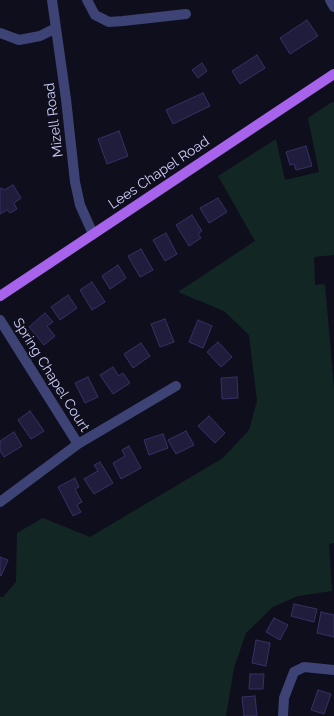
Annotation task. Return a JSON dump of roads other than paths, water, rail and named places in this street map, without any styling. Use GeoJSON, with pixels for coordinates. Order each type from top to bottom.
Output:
{"type":"FeatureCollection","features":[{"type":"Feature","properties":{"kind":"main road","name":"Lees Chapel Road"},"geometry":{"type":"LineString","coordinates":[[0,296],[334,74]]}},
{"type":"Feature","properties":{"kind":"street","name":"Mizell Road"},"geometry":{"type":"LineString","coordinates":[[52,0],[66,100],[75,182],[80,206],[93,234]]}},
{"type":"Feature","properties":{"kind":"street"},"geometry":{"type":"LineString","coordinates":[[87,0],[95,15],[109,22],[186,14]]}},
{"type":"Feature","properties":{"kind":"street"},"geometry":{"type":"LineString","coordinates":[[330,0],[334,7]]}},
{"type":"Feature","properties":{"kind":"street"},"geometry":{"type":"LineString","coordinates":[[0,33],[19,40],[40,36],[56,28]]}},
{"type":"Feature","properties":{"kind":"street","name":"Spring Chapel Court"},"geometry":{"type":"LineString","coordinates":[[0,320],[78,444]]}},
{"type":"Feature","properties":{"kind":"street","name":"Spring Chapel Court"},"geometry":{"type":"LineString","coordinates":[[0,502],[78,444],[176,386]]}},
{"type":"Feature","properties":{"kind":"street"},"geometry":{"type":"LineString","coordinates":[[282,716],[284,698],[294,672],[304,667],[334,670]]}}]}
